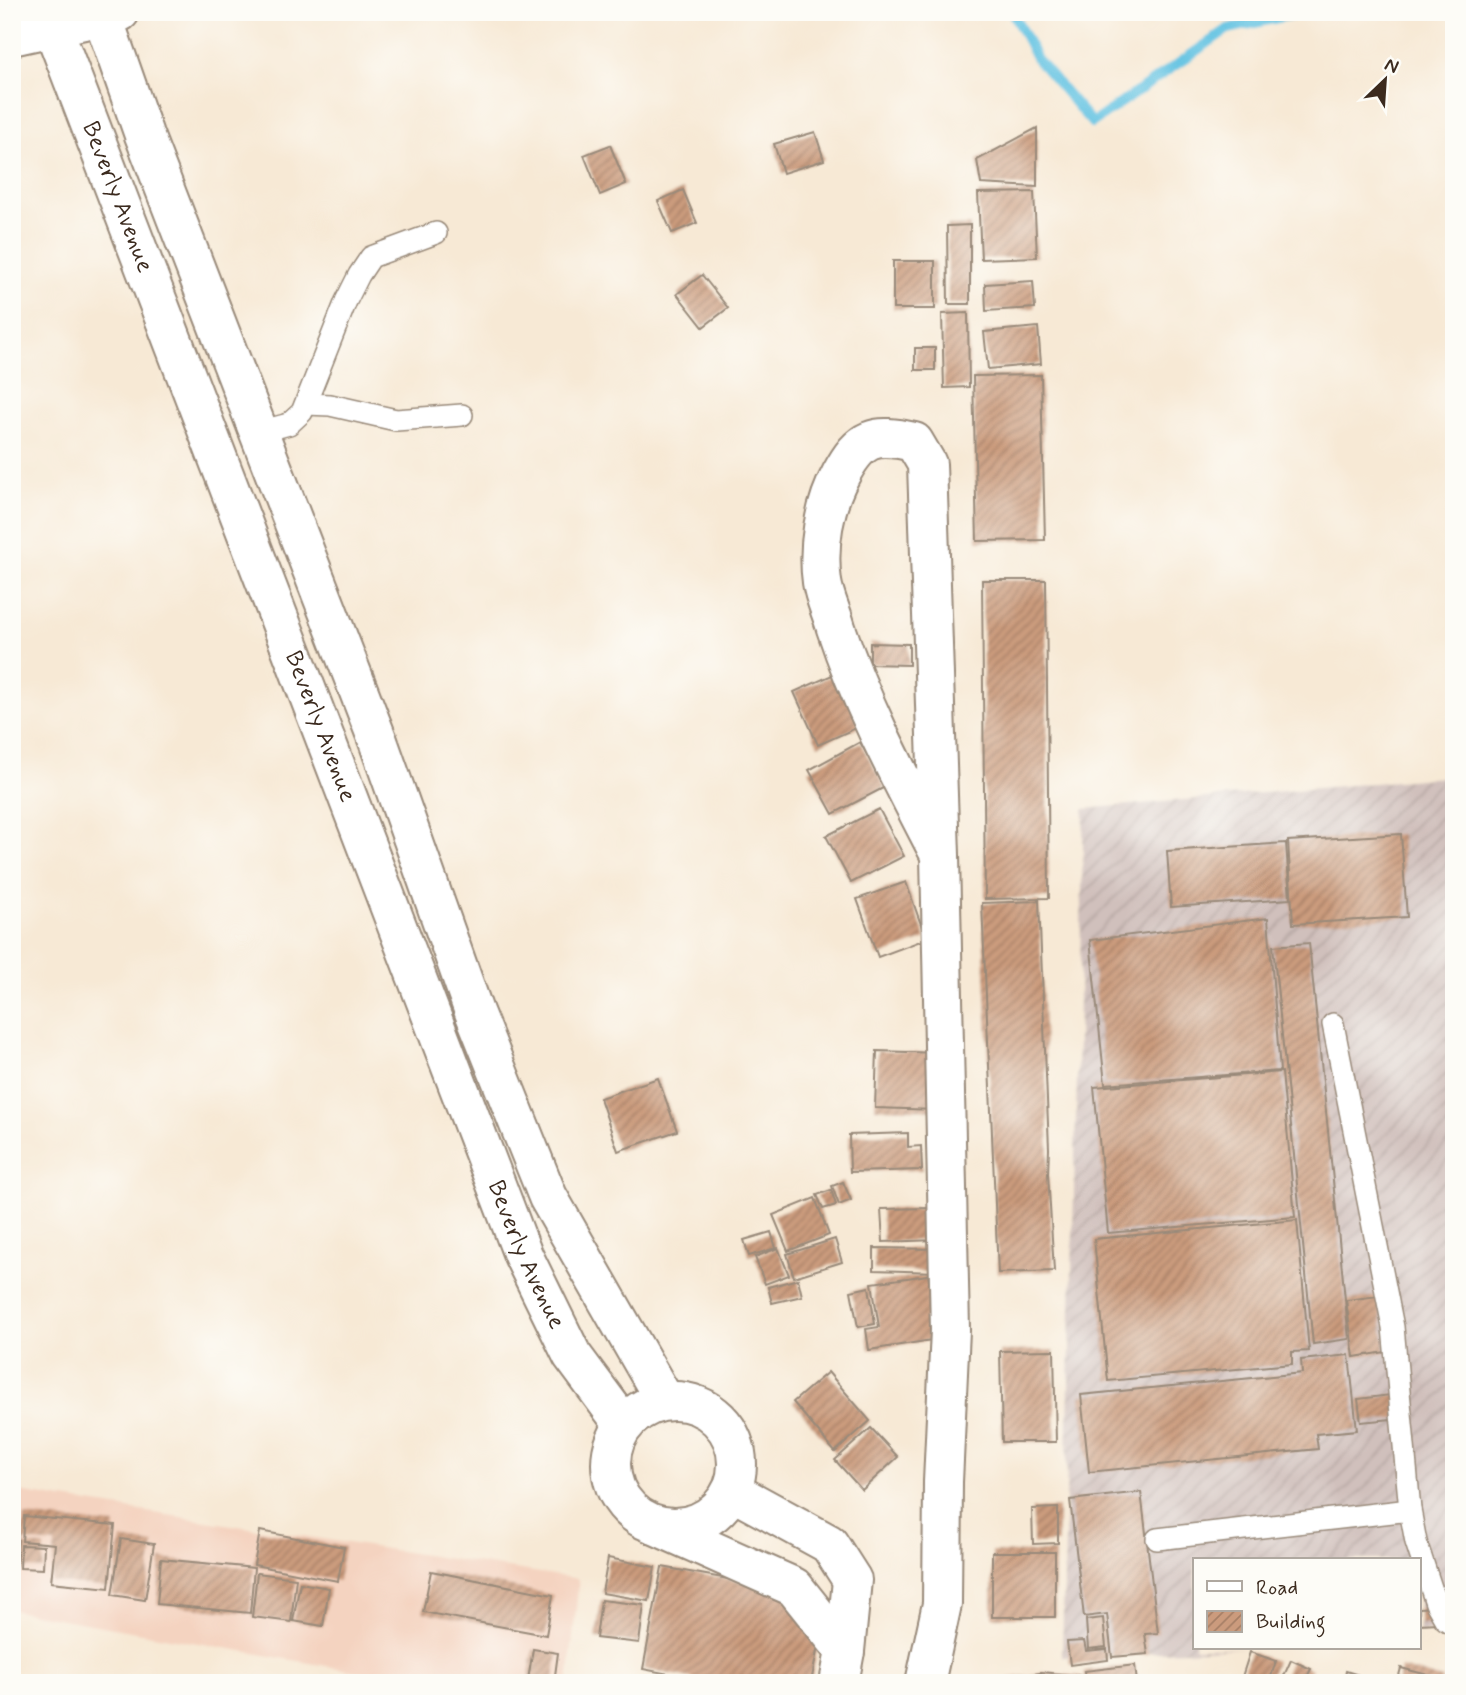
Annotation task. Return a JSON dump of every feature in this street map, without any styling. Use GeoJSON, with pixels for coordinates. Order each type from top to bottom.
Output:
{"type":"FeatureCollection","features":[{"type":"Feature","properties":{"kind":"street"},"geometry":{"type":"LineString","coordinates":[[12,36],[50,19],[108,14]]}},
{"type":"Feature","properties":{"kind":"street","name":"Beverly Avenue"},"geometry":{"type":"LineString","coordinates":[[108,14],[144,135],[378,741],[474,1012],[548,1197],[666,1401]]}},
{"type":"Feature","properties":{"kind":"street","name":"Beverly Avenue"},"geometry":{"type":"LineString","coordinates":[[50,19],[523,1255],[572,1355],[624,1425]]}},
{"type":"Feature","properties":{"kind":"street"},"geometry":{"type":"LineString","coordinates":[[926,1683],[942,1604],[950,1330],[940,855],[927,464],[914,442],[893,437],[865,441],[851,456],[834,486],[820,542],[822,583],[845,652],[887,750],[940,855]]}},
{"type":"Feature","properties":{"kind":"street"},"geometry":{"type":"LineString","coordinates":[[650,1522],[668,1527],[688,1526],[706,1519],[721,1507],[732,1491],[737,1473],[737,1453],[730,1435],[719,1419],[704,1408],[685,1401],[666,1401],[649,1405],[635,1413],[624,1425],[615,1442],[611,1460],[613,1480],[620,1497],[633,1512],[650,1522],[794,1587],[842,1667]]}},
{"type":"Feature","properties":{"kind":"street"},"geometry":{"type":"LineString","coordinates":[[732,1491],[829,1544],[852,1580],[842,1667]]}},
{"type":"Feature","properties":{"kind":"lane"},"geometry":{"type":"LineString","coordinates":[[259,432],[289,424],[302,412],[346,301],[371,257],[436,233]]}},
{"type":"Feature","properties":{"kind":"lane"},"geometry":{"type":"LineString","coordinates":[[306,404],[331,405],[396,421],[463,415]]}},
{"type":"Feature","properties":{"kind":"lane"},"geometry":{"type":"LineString","coordinates":[[1333,1024],[1393,1327],[1410,1510],[1416,1542],[1436,1603],[1445,1619],[1454,1625]]}},
{"type":"Feature","properties":{"kind":"lane"},"geometry":{"type":"LineString","coordinates":[[1157,1539],[1410,1510]]}},
{"type":"Feature","properties":{"kind":"shaded area"},"geometry":{"type":"Polygon","coordinates":[[[1454,776],[1454,1628],[1420,1632],[1420,1558],[1193,1558],[1193,1650],[1203,1650],[1062,1657],[1084,809],[1454,776]]]}},
{"type":"Feature","properties":{"kind":"shaded area"},"geometry":{"type":"Polygon","coordinates":[[[12,1491],[579,1579],[568,1683],[422,1683],[12,1610],[12,1491]]]}},
{"type":"Feature","properties":{"kind":"building"},"geometry":{"type":"Polygon","coordinates":[[[1037,128],[1037,187],[981,184],[977,160],[1037,128]]]}},
{"type":"Feature","properties":{"kind":"building"},"geometry":{"type":"Polygon","coordinates":[[[815,132],[824,160],[783,173],[774,144],[815,132]]]}},
{"type":"Feature","properties":{"kind":"building"},"geometry":{"type":"Polygon","coordinates":[[[610,145],[626,184],[600,195],[584,155],[610,145]]]}},
{"type":"Feature","properties":{"kind":"building"},"geometry":{"type":"Polygon","coordinates":[[[683,190],[697,223],[672,233],[658,201],[683,190]]]}},
{"type":"Feature","properties":{"kind":"building"},"geometry":{"type":"Polygon","coordinates":[[[1034,192],[1037,257],[981,259],[978,193],[1034,192]]]}},
{"type":"Feature","properties":{"kind":"building"},"geometry":{"type":"Polygon","coordinates":[[[970,225],[970,304],[948,304],[947,226],[970,225]]]}},
{"type":"Feature","properties":{"kind":"building"},"geometry":{"type":"Polygon","coordinates":[[[893,261],[935,261],[935,309],[893,309],[893,261]]]}},
{"type":"Feature","properties":{"kind":"building"},"geometry":{"type":"Polygon","coordinates":[[[702,275],[728,308],[703,327],[677,294],[702,275]]]}},
{"type":"Feature","properties":{"kind":"building"},"geometry":{"type":"Polygon","coordinates":[[[1033,281],[1035,308],[986,311],[985,284],[1033,281]]]}},
{"type":"Feature","properties":{"kind":"building"},"geometry":{"type":"Polygon","coordinates":[[[968,313],[969,387],[944,388],[942,314],[968,313]]]}},
{"type":"Feature","properties":{"kind":"building"},"geometry":{"type":"Polygon","coordinates":[[[1038,327],[1041,364],[988,369],[984,332],[1038,327]]]}},
{"type":"Feature","properties":{"kind":"building"},"geometry":{"type":"Polygon","coordinates":[[[915,348],[935,348],[935,370],[915,370],[915,348]]]}},
{"type":"Feature","properties":{"kind":"building"},"geometry":{"type":"Polygon","coordinates":[[[1041,375],[1045,540],[977,541],[973,376],[1041,375]]]}},
{"type":"Feature","properties":{"kind":"building"},"geometry":{"type":"Polygon","coordinates":[[[982,580],[1046,580],[1049,898],[985,899],[982,580]]]}},
{"type":"Feature","properties":{"kind":"building"},"geometry":{"type":"Polygon","coordinates":[[[870,643],[909,644],[909,665],[870,664],[870,643]]]}},
{"type":"Feature","properties":{"kind":"building"},"geometry":{"type":"Polygon","coordinates":[[[841,671],[865,724],[818,745],[794,692],[841,671]]]}},
{"type":"Feature","properties":{"kind":"building"},"geometry":{"type":"Polygon","coordinates":[[[860,742],[885,787],[833,814],[809,770],[860,742]]]}},
{"type":"Feature","properties":{"kind":"building"},"geometry":{"type":"Polygon","coordinates":[[[879,809],[904,856],[851,883],[826,836],[879,809]]]}},
{"type":"Feature","properties":{"kind":"building"},"geometry":{"type":"Polygon","coordinates":[[[1401,834],[1407,917],[1293,924],[1288,841],[1401,834]]]}},
{"type":"Feature","properties":{"kind":"building"},"geometry":{"type":"Polygon","coordinates":[[[1286,843],[1290,899],[1171,907],[1167,851],[1286,843]]]}},
{"type":"Feature","properties":{"kind":"building"},"geometry":{"type":"Polygon","coordinates":[[[906,882],[926,939],[878,957],[857,899],[906,882]]]}},
{"type":"Feature","properties":{"kind":"building"},"geometry":{"type":"Polygon","coordinates":[[[1039,901],[1054,1271],[998,1273],[982,903],[1039,901]]]}},
{"type":"Feature","properties":{"kind":"building"},"geometry":{"type":"Polygon","coordinates":[[[1268,918],[1280,1071],[1105,1084],[1090,940],[1268,918]]]}},
{"type":"Feature","properties":{"kind":"building"},"geometry":{"type":"Polygon","coordinates":[[[1309,943],[1349,1339],[1313,1344],[1273,946],[1309,943]]]}},
{"type":"Feature","properties":{"kind":"building"},"geometry":{"type":"Polygon","coordinates":[[[877,1051],[938,1053],[937,1110],[875,1108],[877,1051]]]}},
{"type":"Feature","properties":{"kind":"building"},"geometry":{"type":"Polygon","coordinates":[[[1282,1072],[1295,1217],[1108,1233],[1094,1087],[1282,1072]]]}},
{"type":"Feature","properties":{"kind":"building"},"geometry":{"type":"Polygon","coordinates":[[[658,1078],[677,1131],[618,1151],[600,1098],[658,1078]]]}},
{"type":"Feature","properties":{"kind":"building"},"geometry":{"type":"Polygon","coordinates":[[[908,1133],[908,1147],[921,1146],[922,1170],[850,1172],[849,1135],[908,1133]]]}},
{"type":"Feature","properties":{"kind":"building"},"geometry":{"type":"Polygon","coordinates":[[[843,1182],[851,1200],[839,1205],[832,1186],[843,1182]]]}},
{"type":"Feature","properties":{"kind":"building"},"geometry":{"type":"Polygon","coordinates":[[[831,1190],[836,1205],[823,1209],[817,1195],[831,1190]]]}},
{"type":"Feature","properties":{"kind":"building"},"geometry":{"type":"Polygon","coordinates":[[[815,1198],[829,1235],[788,1251],[773,1215],[815,1198]]]}},
{"type":"Feature","properties":{"kind":"building"},"geometry":{"type":"Polygon","coordinates":[[[934,1208],[936,1240],[883,1242],[881,1209],[934,1208]]]}},
{"type":"Feature","properties":{"kind":"building"},"geometry":{"type":"Polygon","coordinates":[[[1297,1220],[1309,1351],[1292,1352],[1292,1364],[1108,1381],[1094,1239],[1297,1220]]]}},
{"type":"Feature","properties":{"kind":"building"},"geometry":{"type":"Polygon","coordinates":[[[771,1232],[776,1248],[749,1256],[744,1240],[771,1232]]]}},
{"type":"Feature","properties":{"kind":"building"},"geometry":{"type":"Polygon","coordinates":[[[835,1239],[842,1262],[794,1277],[787,1254],[835,1239]]]}},
{"type":"Feature","properties":{"kind":"building"},"geometry":{"type":"Polygon","coordinates":[[[778,1248],[789,1275],[765,1284],[755,1257],[778,1248]]]}},
{"type":"Feature","properties":{"kind":"building"},"geometry":{"type":"Polygon","coordinates":[[[874,1248],[935,1249],[935,1272],[874,1270],[874,1248]]]}},
{"type":"Feature","properties":{"kind":"building"},"geometry":{"type":"Polygon","coordinates":[[[928,1275],[938,1339],[869,1350],[866,1329],[879,1327],[872,1283],[928,1275]]]}},
{"type":"Feature","properties":{"kind":"building"},"geometry":{"type":"Polygon","coordinates":[[[798,1279],[802,1296],[772,1303],[768,1287],[798,1279]]]}},
{"type":"Feature","properties":{"kind":"building"},"geometry":{"type":"Polygon","coordinates":[[[869,1287],[875,1324],[858,1327],[851,1291],[869,1287]]]}},
{"type":"Feature","properties":{"kind":"building"},"geometry":{"type":"Polygon","coordinates":[[[1378,1296],[1386,1352],[1354,1357],[1346,1300],[1378,1296]]]}},
{"type":"Feature","properties":{"kind":"building"},"geometry":{"type":"Polygon","coordinates":[[[1054,1350],[1056,1442],[1002,1442],[1000,1351],[1054,1350]]]}},
{"type":"Feature","properties":{"kind":"building"},"geometry":{"type":"Polygon","coordinates":[[[1349,1355],[1357,1430],[1316,1434],[1318,1449],[1089,1472],[1081,1395],[1302,1373],[1301,1360],[1349,1355]]]}},
{"type":"Feature","properties":{"kind":"building"},"geometry":{"type":"Polygon","coordinates":[[[828,1372],[870,1421],[835,1452],[793,1402],[828,1372]]]}},
{"type":"Feature","properties":{"kind":"building"},"geometry":{"type":"Polygon","coordinates":[[[1398,1394],[1402,1418],[1361,1422],[1358,1399],[1398,1394]]]}},
{"type":"Feature","properties":{"kind":"building"},"geometry":{"type":"Polygon","coordinates":[[[871,1428],[898,1457],[862,1490],[835,1460],[871,1428]]]}},
{"type":"Feature","properties":{"kind":"building"},"geometry":{"type":"Polygon","coordinates":[[[1141,1492],[1158,1633],[1145,1634],[1148,1654],[1112,1657],[1107,1614],[1084,1617],[1070,1500],[1141,1492]]]}},
{"type":"Feature","properties":{"kind":"building"},"geometry":{"type":"Polygon","coordinates":[[[1058,1508],[1058,1543],[1033,1544],[1032,1509],[1058,1508]]]}},
{"type":"Feature","properties":{"kind":"building"},"geometry":{"type":"Polygon","coordinates":[[[12,1515],[19,1516],[16,1570],[12,1570],[12,1515]]]}},
{"type":"Feature","properties":{"kind":"building"},"geometry":{"type":"Polygon","coordinates":[[[24,1516],[115,1525],[109,1588],[51,1582],[55,1544],[22,1541],[24,1516]]]}},
{"type":"Feature","properties":{"kind":"building"},"geometry":{"type":"Polygon","coordinates":[[[260,1531],[344,1547],[338,1581],[254,1565],[260,1531]]]}},
{"type":"Feature","properties":{"kind":"building"},"geometry":{"type":"Polygon","coordinates":[[[121,1539],[154,1544],[145,1600],[112,1595],[121,1539]]]}},
{"type":"Feature","properties":{"kind":"building"},"geometry":{"type":"Polygon","coordinates":[[[21,1545],[44,1546],[43,1569],[20,1568],[21,1545]]]}},
{"type":"Feature","properties":{"kind":"building"},"geometry":{"type":"Polygon","coordinates":[[[992,1552],[1055,1552],[1055,1617],[992,1617],[992,1552]]]}},
{"type":"Feature","properties":{"kind":"building"},"geometry":{"type":"Polygon","coordinates":[[[608,1558],[655,1567],[649,1601],[602,1593],[608,1558]]]}},
{"type":"Feature","properties":{"kind":"building"},"geometry":{"type":"Polygon","coordinates":[[[161,1559],[254,1568],[250,1613],[157,1604],[161,1559]]]}},
{"type":"Feature","properties":{"kind":"building"},"geometry":{"type":"Polygon","coordinates":[[[662,1567],[789,1590],[822,1624],[811,1683],[715,1683],[643,1669],[662,1567]]]}},
{"type":"Feature","properties":{"kind":"building"},"geometry":{"type":"Polygon","coordinates":[[[431,1571],[553,1595],[546,1635],[423,1612],[431,1571]]]}},
{"type":"Feature","properties":{"kind":"building"},"geometry":{"type":"Polygon","coordinates":[[[257,1573],[296,1578],[291,1622],[252,1617],[257,1573]]]}},
{"type":"Feature","properties":{"kind":"building"},"geometry":{"type":"Polygon","coordinates":[[[300,1583],[329,1588],[323,1626],[293,1621],[300,1583]]]}},
{"type":"Feature","properties":{"kind":"building"},"geometry":{"type":"Polygon","coordinates":[[[601,1600],[644,1605],[639,1643],[596,1638],[601,1600]]]}},
{"type":"Feature","properties":{"kind":"building"},"geometry":{"type":"Polygon","coordinates":[[[1437,1607],[1438,1623],[1420,1624],[1420,1608],[1437,1607]]]}},
{"type":"Feature","properties":{"kind":"building"},"geometry":{"type":"Polygon","coordinates":[[[1103,1618],[1106,1647],[1088,1649],[1086,1620],[1103,1618]]]}},
{"type":"Feature","properties":{"kind":"building"},"geometry":{"type":"Polygon","coordinates":[[[1084,1641],[1086,1651],[1107,1649],[1108,1660],[1070,1665],[1067,1642],[1084,1641]]]}},
{"type":"Feature","properties":{"kind":"building"},"geometry":{"type":"Polygon","coordinates":[[[533,1649],[558,1653],[554,1683],[528,1680],[533,1649]]]}},
{"type":"Feature","properties":{"kind":"building"},"geometry":{"type":"Polygon","coordinates":[[[1250,1652],[1276,1661],[1269,1683],[1240,1683],[1250,1652]]]}},
{"type":"Feature","properties":{"kind":"building"},"geometry":{"type":"Polygon","coordinates":[[[1291,1660],[1311,1669],[1304,1683],[1287,1683],[1282,1680],[1291,1660]]]}},
{"type":"Feature","properties":{"kind":"building"},"geometry":{"type":"Polygon","coordinates":[[[1135,1665],[1137,1683],[1086,1683],[1084,1671],[1135,1665]]]}},
{"type":"Feature","properties":{"kind":"building"},"geometry":{"type":"Polygon","coordinates":[[[1401,1668],[1443,1679],[1442,1683],[1397,1683],[1401,1668]]]}},
{"type":"Feature","properties":{"kind":"building"},"geometry":{"type":"Polygon","coordinates":[[[1346,1671],[1365,1677],[1364,1683],[1343,1683],[1346,1671]]]}},
{"type":"Feature","properties":{"kind":"building"},"geometry":{"type":"Polygon","coordinates":[[[1041,1672],[1082,1676],[1082,1683],[1040,1683],[1041,1672]]]}},
{"type":"Feature","properties":{"kind":"building"},"geometry":{"type":"Polygon","coordinates":[[[1040,1673],[1038,1683],[992,1683],[992,1681],[1040,1673]]]}},
{"type":"Feature","properties":{"kind":"waterway"},"geometry":{"type":"LineString","coordinates":[[1012,12],[1037,59],[1092,123],[1228,29],[1304,12]]}}]}
